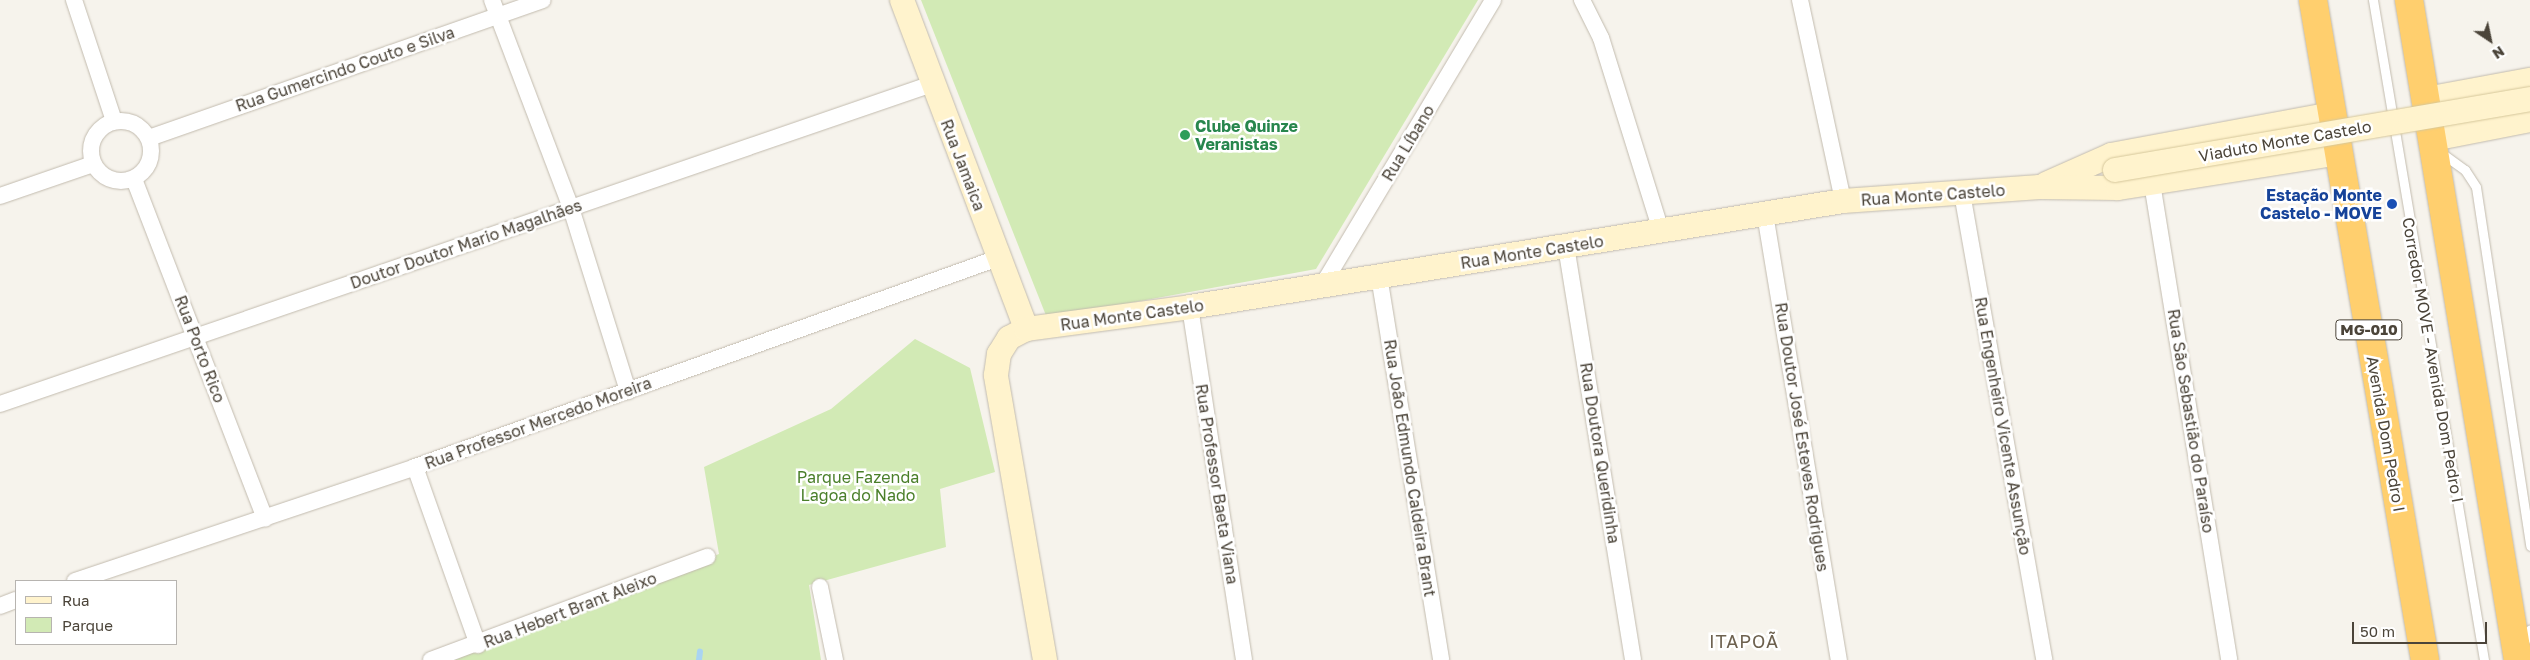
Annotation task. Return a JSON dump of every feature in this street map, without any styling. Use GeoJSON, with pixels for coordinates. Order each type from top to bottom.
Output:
{"type":"FeatureCollection","features":[{"type":"Feature","properties":{"kind":"highway","name":"Avenida Dom Pedro I"},"geometry":{"type":"LineString","coordinates":[[2313,0],[2425,660]]}},
{"type":"Feature","properties":{"kind":"highway"},"geometry":{"type":"LineString","coordinates":[[2409,0],[2518,658]]}},
{"type":"Feature","properties":{"kind":"street"},"geometry":{"type":"LineString","coordinates":[[74,0],[114,121]]}},
{"type":"Feature","properties":{"kind":"street"},"geometry":{"type":"LineString","coordinates":[[492,0],[571,208],[628,391]]}},
{"type":"Feature","properties":{"kind":"street","name":"Rua Gumercindo Couto e Silva"},"geometry":{"type":"LineString","coordinates":[[149,138],[542,0]]}},
{"type":"Feature","properties":{"kind":"street","name":"Rua Jamaica"},"geometry":{"type":"LineString","coordinates":[[902,0],[932,84],[1026,329]]}},
{"type":"Feature","properties":{"kind":"street","name":"Rua Líbano"},"geometry":{"type":"LineString","coordinates":[[1322,286],[1493,0]]}},
{"type":"Feature","properties":{"kind":"street"},"geometry":{"type":"LineString","coordinates":[[1582,0],[1601,38],[1661,231]]}},
{"type":"Feature","properties":{"kind":"street"},"geometry":{"type":"LineString","coordinates":[[1800,0],[1843,201]]}},
{"type":"Feature","properties":{"kind":"street"},"geometry":{"type":"LineString","coordinates":[[2426,99],[2530,80]]}},
{"type":"Feature","properties":{"kind":"street","name":"Doutor Doutor Mario Magalhães"},"geometry":{"type":"LineString","coordinates":[[0,404],[932,84]]}},
{"type":"Feature","properties":{"kind":"street","name":"Viaduto Monte Castelo"},"geometry":{"type":"LineString","coordinates":[[2040,187],[2115,170],[2530,98]]}},
{"type":"Feature","properties":{"kind":"street","name":"Rua Monte Castelo"},"geometry":{"type":"LineString","coordinates":[[2040,187],[2111,154],[2333,114]]}},
{"type":"Feature","properties":{"kind":"street"},"geometry":{"type":"LineString","coordinates":[[2434,144],[2530,120]]}},
{"type":"Feature","properties":{"kind":"street"},"geometry":{"type":"LineString","coordinates":[[114,121],[132,123],[149,138],[150,162],[134,179],[110,180],[93,164],[92,141],[98,131],[114,121]]}},
{"type":"Feature","properties":{"kind":"street","name":"Rua Monte Castelo"},"geometry":{"type":"LineString","coordinates":[[1026,329],[1190,307],[1843,201],[2040,187],[2118,188],[2339,153]]}},
{"type":"Feature","properties":{"kind":"street"},"geometry":{"type":"LineString","coordinates":[[0,196],[93,164]]}},
{"type":"Feature","properties":{"kind":"street","name":"Rua Porto Rico"},"geometry":{"type":"LineString","coordinates":[[134,179],[265,519]]}},
{"type":"Feature","properties":{"kind":"street","name":"Rua São Sebastião do Paraíso"},"geometry":{"type":"LineString","coordinates":[[2152,183],[2229,660]]}},
{"type":"Feature","properties":{"kind":"street","name":"Rua Engenheiro Vicente Assunção"},"geometry":{"type":"LineString","coordinates":[[1962,192],[2044,660]]}},
{"type":"Feature","properties":{"kind":"street","name":"Rua Doutor José Esteves Rodrigues"},"geometry":{"type":"LineString","coordinates":[[1765,214],[1839,660]]}},
{"type":"Feature","properties":{"kind":"street","name":"Rua Doutora Queridinha"},"geometry":{"type":"LineString","coordinates":[[1566,246],[1633,660]]}},
{"type":"Feature","properties":{"kind":"street","name":"Rua Professor Mercedo Moreira"},"geometry":{"type":"LineString","coordinates":[[77,580],[265,519],[415,467],[998,258]]}},
{"type":"Feature","properties":{"kind":"street","name":"Rua João Edmundo Caldeira Brant"},"geometry":{"type":"LineString","coordinates":[[1379,276],[1441,660]]}},
{"type":"Feature","properties":{"kind":"street","name":"Rua Professor Baeta Viana"},"geometry":{"type":"LineString","coordinates":[[1190,307],[1244,660]]}},
{"type":"Feature","properties":{"kind":"street"},"geometry":{"type":"LineString","coordinates":[[1026,329],[1009,338],[999,354],[996,375],[1045,660]]}},
{"type":"Feature","properties":{"kind":"street"},"geometry":{"type":"LineString","coordinates":[[415,467],[478,645]]}},
{"type":"Feature","properties":{"kind":"street","name":"Rua Hebert Brant Aleixo"},"geometry":{"type":"LineString","coordinates":[[432,660],[478,645],[707,557]]}},
{"type":"Feature","properties":{"kind":"street"},"geometry":{"type":"LineString","coordinates":[[820,587],[835,660]]}},
{"type":"Feature","properties":{"kind":"street"},"geometry":{"type":"LineString","coordinates":[[0,606],[15,600]]}},
{"type":"Feature","properties":{"kind":"lane","name":"Corredor MOVE - Avenida Dom Pedro I"},"geometry":{"type":"LineString","coordinates":[[2373,0],[2484,660]]}},
{"type":"Feature","properties":{"kind":"lane"},"geometry":{"type":"LineString","coordinates":[[2434,144],[2465,170],[2476,187],[2530,546]]}},
{"type":"Feature","properties":{"kind":"lane"},"geometry":{"type":"LineString","coordinates":[[2518,658],[2530,629]]}},
{"type":"Feature","properties":{"kind":"green space","name":"Clube Quinze Veranistas"},"geometry":{"type":"Polygon","coordinates":[[[921,0],[1478,0],[1316,269],[1047,318],[921,0]]]}},
{"type":"Feature","properties":{"kind":"green space","name":"Parque Fazenda Lagoa do Nado"},"geometry":{"type":"Polygon","coordinates":[[[915,339],[970,368],[995,472],[940,489],[946,547],[809,585],[821,660],[454,660],[719,554],[704,467],[831,409],[915,339]]]}},
{"type":"Feature","properties":{"kind":"waterway"},"geometry":{"type":"LineString","coordinates":[[699,660],[700,652]]}},
{"type":"Feature","properties":{"kind":"place","name":"Clube Quinze Veranistas"},"geometry":{"type":"Point","coordinates":[1185,135]}},
{"type":"Feature","properties":{"kind":"place","name":"Estação Monte Castelo - MOVE"},"geometry":{"type":"Point","coordinates":[2392,204]}},
{"type":"Feature","properties":{"kind":"district","name":"ITAPOÃ"},"geometry":{"type":"Point","coordinates":[1744,641]}}]}
